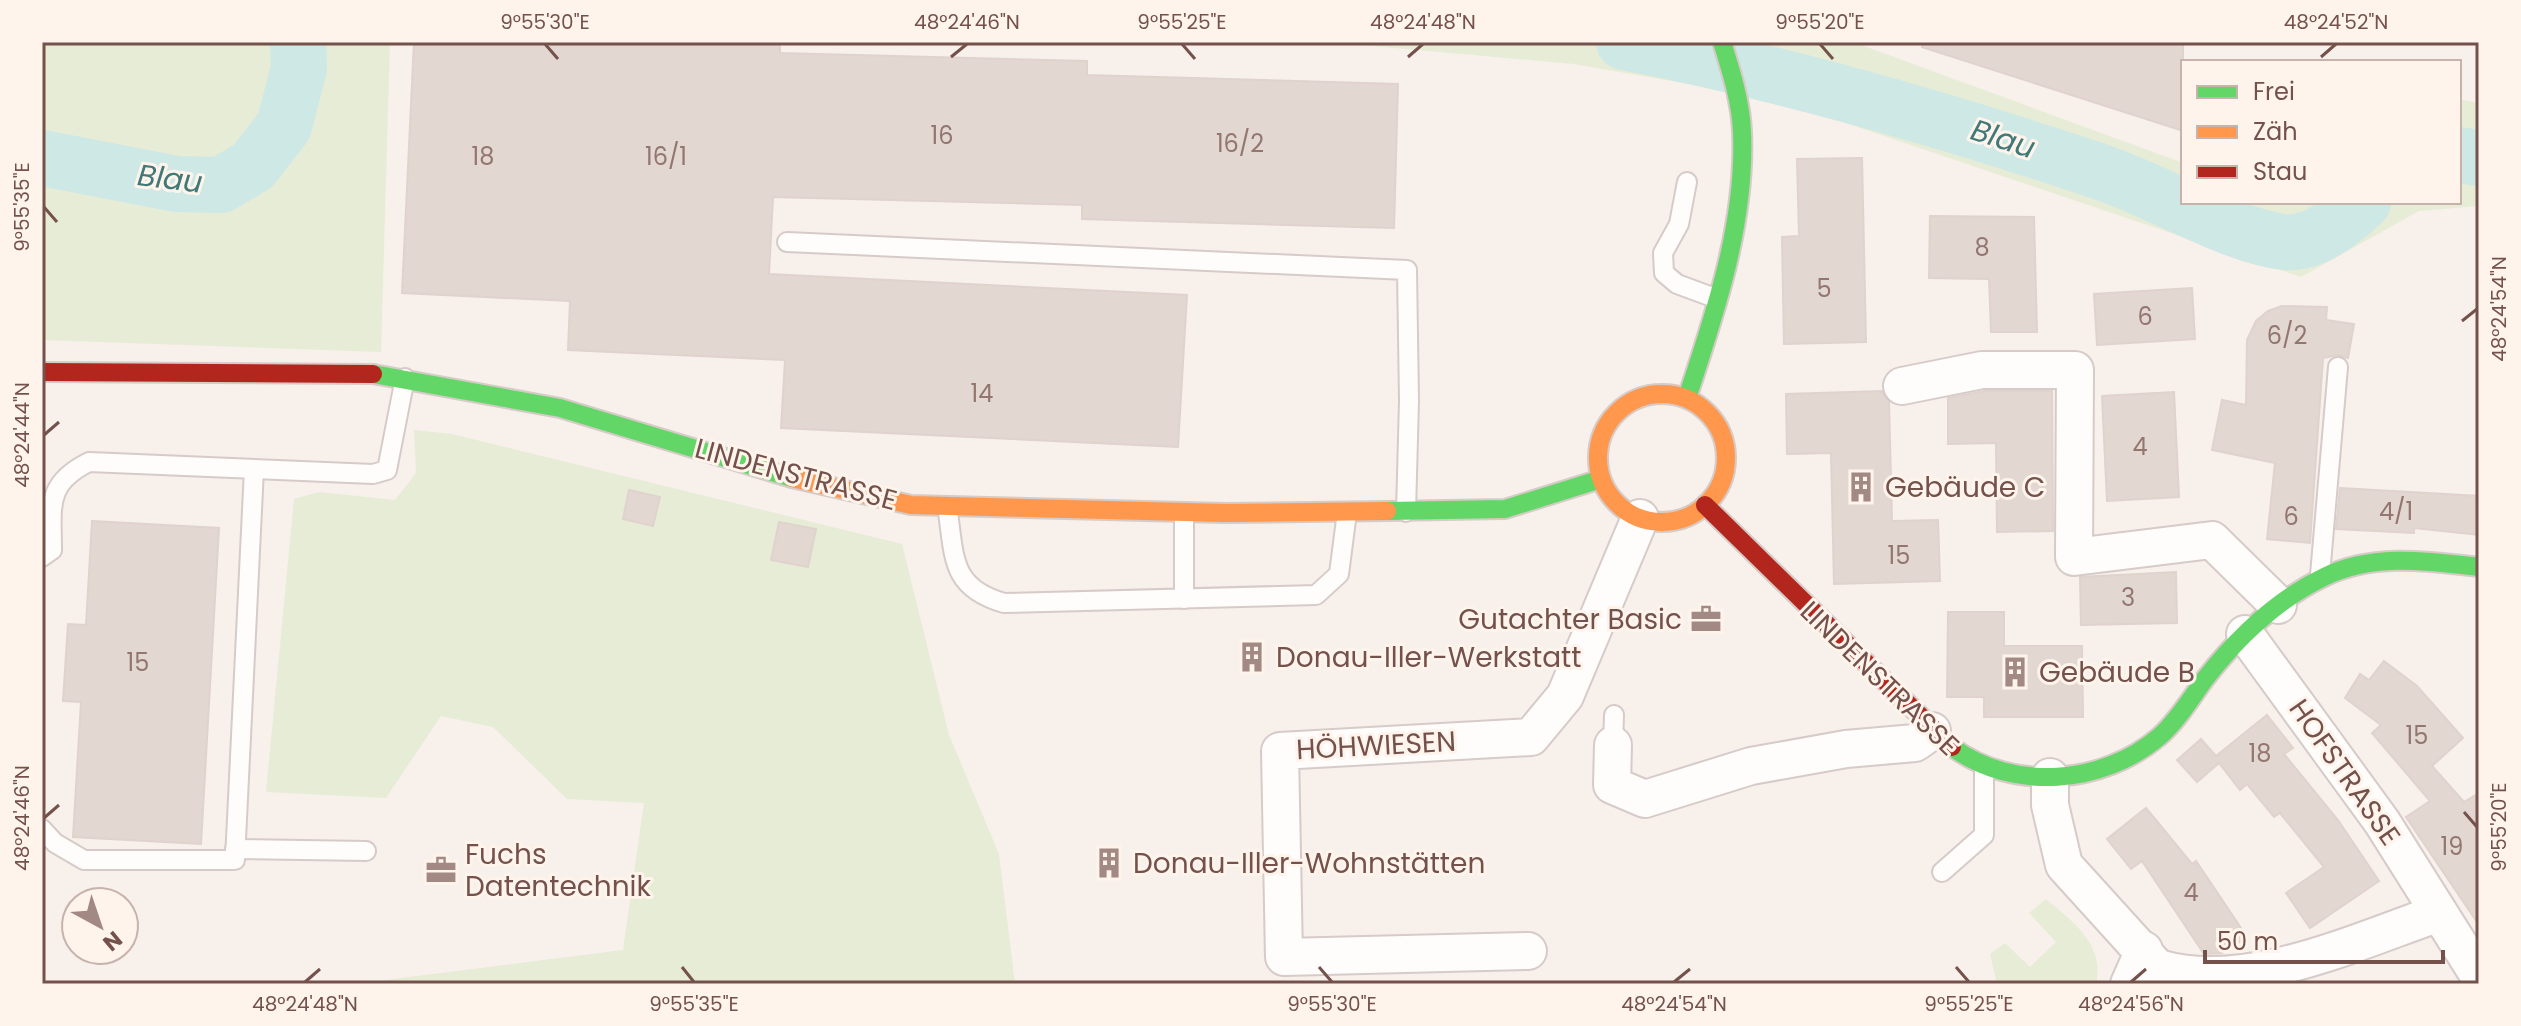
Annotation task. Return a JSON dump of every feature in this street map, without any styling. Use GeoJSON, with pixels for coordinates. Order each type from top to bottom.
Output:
{"type":"FeatureCollection","features":[{"type":"Feature","properties":{"kind":"street"},"geometry":{"type":"LineString","coordinates":[[1687,398],[1715,298],[1739,192],[1742,133],[1722,42]]}},
{"type":"Feature","properties":{"kind":"street"},"geometry":{"type":"LineString","coordinates":[[1902,386],[1982,370],[2075,370],[2074,557],[2212,540],[2278,605]]}},
{"type":"Feature","properties":{"kind":"street","name":"LINDENSTRASSE"},"geometry":{"type":"LineString","coordinates":[[42,372],[351,372],[405,378],[560,408],[872,499],[947,506],[1184,512],[1505,509],[1601,479]]}},
{"type":"Feature","properties":{"kind":"street"},"geometry":{"type":"LineString","coordinates":[[1667,393],[1687,398],[1712,418],[1726,446],[1726,468],[1719,488],[1705,505],[1686,518],[1663,522],[1640,518],[1617,503],[1601,479],[1598,458],[1601,438],[1611,418],[1626,404],[1646,395],[1667,393]]}},
{"type":"Feature","properties":{"kind":"street","name":"LINDENSTRASSE"},"geometry":{"type":"LineString","coordinates":[[1705,505],[1932,731],[1965,759],[2008,776],[2050,777]]}},
{"type":"Feature","properties":{"kind":"street","name":"HÖHWIESEN"},"geometry":{"type":"LineString","coordinates":[[1528,951],[1284,957],[1280,751],[1531,737],[1565,696],[1640,518]]}},
{"type":"Feature","properties":{"kind":"street"},"geometry":{"type":"LineString","coordinates":[[2439,913],[2299,960],[2252,971],[2212,976],[2183,975],[2159,968],[2078,884],[2064,865],[2050,805],[2050,777],[2091,773],[2125,760],[2158,737],[2245,634],[2278,605],[2319,580],[2346,568],[2378,562],[2425,561],[2479,567]]}},
{"type":"Feature","properties":{"kind":"street","name":"HOFSTRASSE"},"geometry":{"type":"LineString","coordinates":[[2245,634],[2382,822],[2479,976]]}},
{"type":"Feature","properties":{"kind":"street"},"geometry":{"type":"LineString","coordinates":[[1613,730],[1612,785],[1645,799],[1751,766],[1846,749],[1906,746],[1932,731]]}},
{"type":"Feature","properties":{"kind":"street"},"geometry":{"type":"LineString","coordinates":[[2129,984],[2159,968]]}},
{"type":"Feature","properties":{"kind":"lane"},"geometry":{"type":"LineString","coordinates":[[1687,182],[1679,224],[1663,253],[1664,273],[1677,284],[1715,298]]}},
{"type":"Feature","properties":{"kind":"lane"},"geometry":{"type":"LineString","coordinates":[[787,242],[1407,270],[1409,401],[1406,512]]}},
{"type":"Feature","properties":{"kind":"lane"},"geometry":{"type":"LineString","coordinates":[[2319,580],[2338,367]]}},
{"type":"Feature","properties":{"kind":"lane"},"geometry":{"type":"LineString","coordinates":[[42,557],[52,550],[52,495],[68,473],[89,462],[373,474],[387,470],[405,378]]}},
{"type":"Feature","properties":{"kind":"lane"},"geometry":{"type":"LineString","coordinates":[[42,829],[55,843],[84,860],[235,860],[254,469]]}},
{"type":"Feature","properties":{"kind":"lane"},"geometry":{"type":"LineString","coordinates":[[947,506],[957,569],[979,595],[1004,603],[1316,595],[1339,574],[1347,512]]}},
{"type":"Feature","properties":{"kind":"lane"},"geometry":{"type":"LineString","coordinates":[[1184,512],[1184,599]]}},
{"type":"Feature","properties":{"kind":"lane"},"geometry":{"type":"LineString","coordinates":[[1951,870],[1984,835],[1984,769]]}},
{"type":"Feature","properties":{"kind":"lane"},"geometry":{"type":"LineString","coordinates":[[235,849],[366,851]]}},
{"type":"Feature","properties":{"kind":"green space"},"geometry":{"type":"Polygon","coordinates":[[[42,42],[390,42],[381,352],[42,340],[42,42]]]}},
{"type":"Feature","properties":{"kind":"green space"},"geometry":{"type":"Polygon","coordinates":[[[1328,42],[1676,42],[1706,87],[1574,64],[1328,42]]]}},
{"type":"Feature","properties":{"kind":"green space"},"geometry":{"type":"Polygon","coordinates":[[[1767,42],[1853,42],[2181,162],[2181,204],[2461,204],[2461,99],[2479,103],[2479,206],[2419,211],[2301,277],[1781,101],[1767,42]]]}},
{"type":"Feature","properties":{"kind":"green space"},"geometry":{"type":"Polygon","coordinates":[[[414,430],[452,434],[902,544],[949,735],[999,854],[1015,984],[354,984],[623,950],[644,803],[567,799],[493,727],[441,716],[386,798],[266,792],[294,499],[319,492],[395,500],[416,473],[414,430]]]}},
{"type":"Feature","properties":{"kind":"green space"},"geometry":{"type":"Polygon","coordinates":[[[2046,899],[2076,925],[2091,946],[2098,970],[2096,984],[1997,984],[1990,954],[2005,943],[2030,967],[2056,942],[2029,913],[2046,899]]]}},
{"type":"Feature","properties":{"kind":"building"},"geometry":{"type":"Polygon","coordinates":[[[414,42],[780,42],[780,53],[1087,61],[1087,75],[1398,84],[1394,228],[1082,219],[1082,205],[773,197],[769,274],[1187,295],[1178,447],[781,428],[785,360],[568,350],[570,301],[402,293],[414,42]]]}},
{"type":"Feature","properties":{"kind":"building"},"geometry":{"type":"Polygon","coordinates":[[[1923,42],[2183,42],[2181,130],[1922,47],[1923,42]]]}},
{"type":"Feature","properties":{"kind":"building"},"geometry":{"type":"Polygon","coordinates":[[[1862,158],[1866,342],[1784,344],[1782,237],[1799,236],[1797,159],[1862,158]]]}},
{"type":"Feature","properties":{"kind":"building"},"geometry":{"type":"Polygon","coordinates":[[[1930,216],[2034,217],[2037,332],[1991,332],[1989,279],[1929,278],[1930,216]]]}},
{"type":"Feature","properties":{"kind":"building"},"geometry":{"type":"Polygon","coordinates":[[[2192,288],[2195,339],[2097,345],[2094,294],[2192,288]]]}},
{"type":"Feature","properties":{"kind":"building"},"geometry":{"type":"Polygon","coordinates":[[[2282,306],[2327,307],[2326,320],[2354,324],[2348,358],[2338,355],[2323,358],[2310,543],[2267,539],[2275,463],[2212,450],[2222,400],[2246,405],[2247,340],[2256,321],[2268,311],[2282,306]]]}},
{"type":"Feature","properties":{"kind":"building","name":"Gebäude C"},"geometry":{"type":"Polygon","coordinates":[[[1882,391],[1889,402],[1892,521],[1938,520],[1940,581],[1834,584],[1831,453],[1787,454],[1786,394],[1882,391]]]}},
{"type":"Feature","properties":{"kind":"building"},"geometry":{"type":"Polygon","coordinates":[[[1984,391],[2052,391],[2053,531],[1997,532],[1996,443],[1948,444],[1948,398],[1984,391]]]}},
{"type":"Feature","properties":{"kind":"building"},"geometry":{"type":"Polygon","coordinates":[[[2174,392],[2179,497],[2107,501],[2102,396],[2174,392]]]}},
{"type":"Feature","properties":{"kind":"building"},"geometry":{"type":"Polygon","coordinates":[[[2340,488],[2479,496],[2479,535],[2414,528],[2414,533],[2336,529],[2340,488]]]}},
{"type":"Feature","properties":{"kind":"building"},"geometry":{"type":"Polygon","coordinates":[[[629,490],[660,497],[653,526],[623,519],[629,490]]]}},
{"type":"Feature","properties":{"kind":"building"},"geometry":{"type":"Polygon","coordinates":[[[92,521],[219,528],[201,844],[73,837],[81,702],[63,701],[68,624],[86,625],[92,521]]]}},
{"type":"Feature","properties":{"kind":"building"},"geometry":{"type":"Polygon","coordinates":[[[779,522],[816,529],[808,567],[771,560],[779,522]]]}},
{"type":"Feature","properties":{"kind":"building"},"geometry":{"type":"Polygon","coordinates":[[[2176,572],[2177,623],[2081,625],[2080,577],[2176,572]]]}},
{"type":"Feature","properties":{"kind":"building","name":"Gebäude B"},"geometry":{"type":"Polygon","coordinates":[[[1948,612],[2004,612],[2004,646],[2082,646],[2083,717],[1984,717],[1984,697],[1947,697],[1948,612]]]}},
{"type":"Feature","properties":{"kind":"building"},"geometry":{"type":"Polygon","coordinates":[[[2384,661],[2417,686],[2463,738],[2432,766],[2464,802],[2479,793],[2479,925],[2406,817],[2430,801],[2372,733],[2381,725],[2345,698],[2360,674],[2369,680],[2384,661]]]}},
{"type":"Feature","properties":{"kind":"building"},"geometry":{"type":"Polygon","coordinates":[[[2267,715],[2293,748],[2284,754],[2338,820],[2379,881],[2310,928],[2286,893],[2324,867],[2280,813],[2274,817],[2247,784],[2240,790],[2219,763],[2197,782],[2177,760],[2201,739],[2216,756],[2267,715]]]}},
{"type":"Feature","properties":{"kind":"building"},"geometry":{"type":"Polygon","coordinates":[[[2146,808],[2192,864],[2196,861],[2247,937],[2222,953],[2204,954],[2142,861],[2131,869],[2107,839],[2146,808]]]}},
{"type":"Feature","properties":{"kind":"waterway","name":"Blau"},"geometry":{"type":"LineString","coordinates":[[42,158],[177,184],[221,185],[253,166],[284,126],[299,68],[298,42]]}},
{"type":"Feature","properties":{"kind":"waterway","name":"Blau"},"geometry":{"type":"LineString","coordinates":[[1624,42],[1803,83],[1981,133],[2120,179],[2217,222],[2263,238],[2284,242],[2306,240],[2337,224],[2361,204]]}},
{"type":"Feature","properties":{"kind":"waterway","name":"Blau"},"geometry":{"type":"LineString","coordinates":[[2461,155],[2479,158]]}},
{"type":"Feature","properties":{"kind":"traffic: fast"},"geometry":{"type":"LineString","coordinates":[[1687,398],[1718,301],[1739,200],[1741,121],[1722,42]]}},
{"type":"Feature","properties":{"kind":"traffic: fast"},"geometry":{"type":"LineString","coordinates":[[373,374],[560,408],[792,478]]}},
{"type":"Feature","properties":{"kind":"traffic: fast"},"geometry":{"type":"LineString","coordinates":[[1387,511],[1505,509],[1601,479]]}},
{"type":"Feature","properties":{"kind":"traffic: fast"},"geometry":{"type":"LineString","coordinates":[[1952,747],[2002,771],[2030,776],[2058,777],[2112,765],[2160,736],[2244,635],[2306,586],[2362,564],[2420,561],[2479,567]]}},
{"type":"Feature","properties":{"kind":"traffic: slow"},"geometry":{"type":"LineString","coordinates":[[1662,394],[1686,399],[1707,413],[1721,434],[1726,458],[1721,482],[1707,503],[1686,517],[1662,522],[1638,517],[1617,503],[1603,482],[1598,458],[1603,434],[1617,413],[1638,399],[1662,394]]}},
{"type":"Feature","properties":{"kind":"traffic: slow"},"geometry":{"type":"LineString","coordinates":[[792,478],[911,505],[1225,513],[1387,511]]}},
{"type":"Feature","properties":{"kind":"traffic: jam"},"geometry":{"type":"LineString","coordinates":[[42,372],[373,374]]}},
{"type":"Feature","properties":{"kind":"traffic: jam"},"geometry":{"type":"LineString","coordinates":[[1705,505],[1952,747]]}},
{"type":"Feature","properties":{"kind":"place","name":"Gebäude C"},"geometry":{"type":"Point","coordinates":[1861,487]}},
{"type":"Feature","properties":{"kind":"place","name":"Gutachter Basic"},"geometry":{"type":"Point","coordinates":[1706,619]}},
{"type":"Feature","properties":{"kind":"place","name":"Donau-Iller-Werkstatt"},"geometry":{"type":"Point","coordinates":[1252,657]}},
{"type":"Feature","properties":{"kind":"place","name":"Gebäude B"},"geometry":{"type":"Point","coordinates":[2015,672]}},
{"type":"Feature","properties":{"kind":"place","name":"Donau-Iller-Wohnstätten"},"geometry":{"type":"Point","coordinates":[1109,863]}},
{"type":"Feature","properties":{"kind":"place","name":"Fuchs Datentechnik"},"geometry":{"type":"Point","coordinates":[441,870]}}]}
